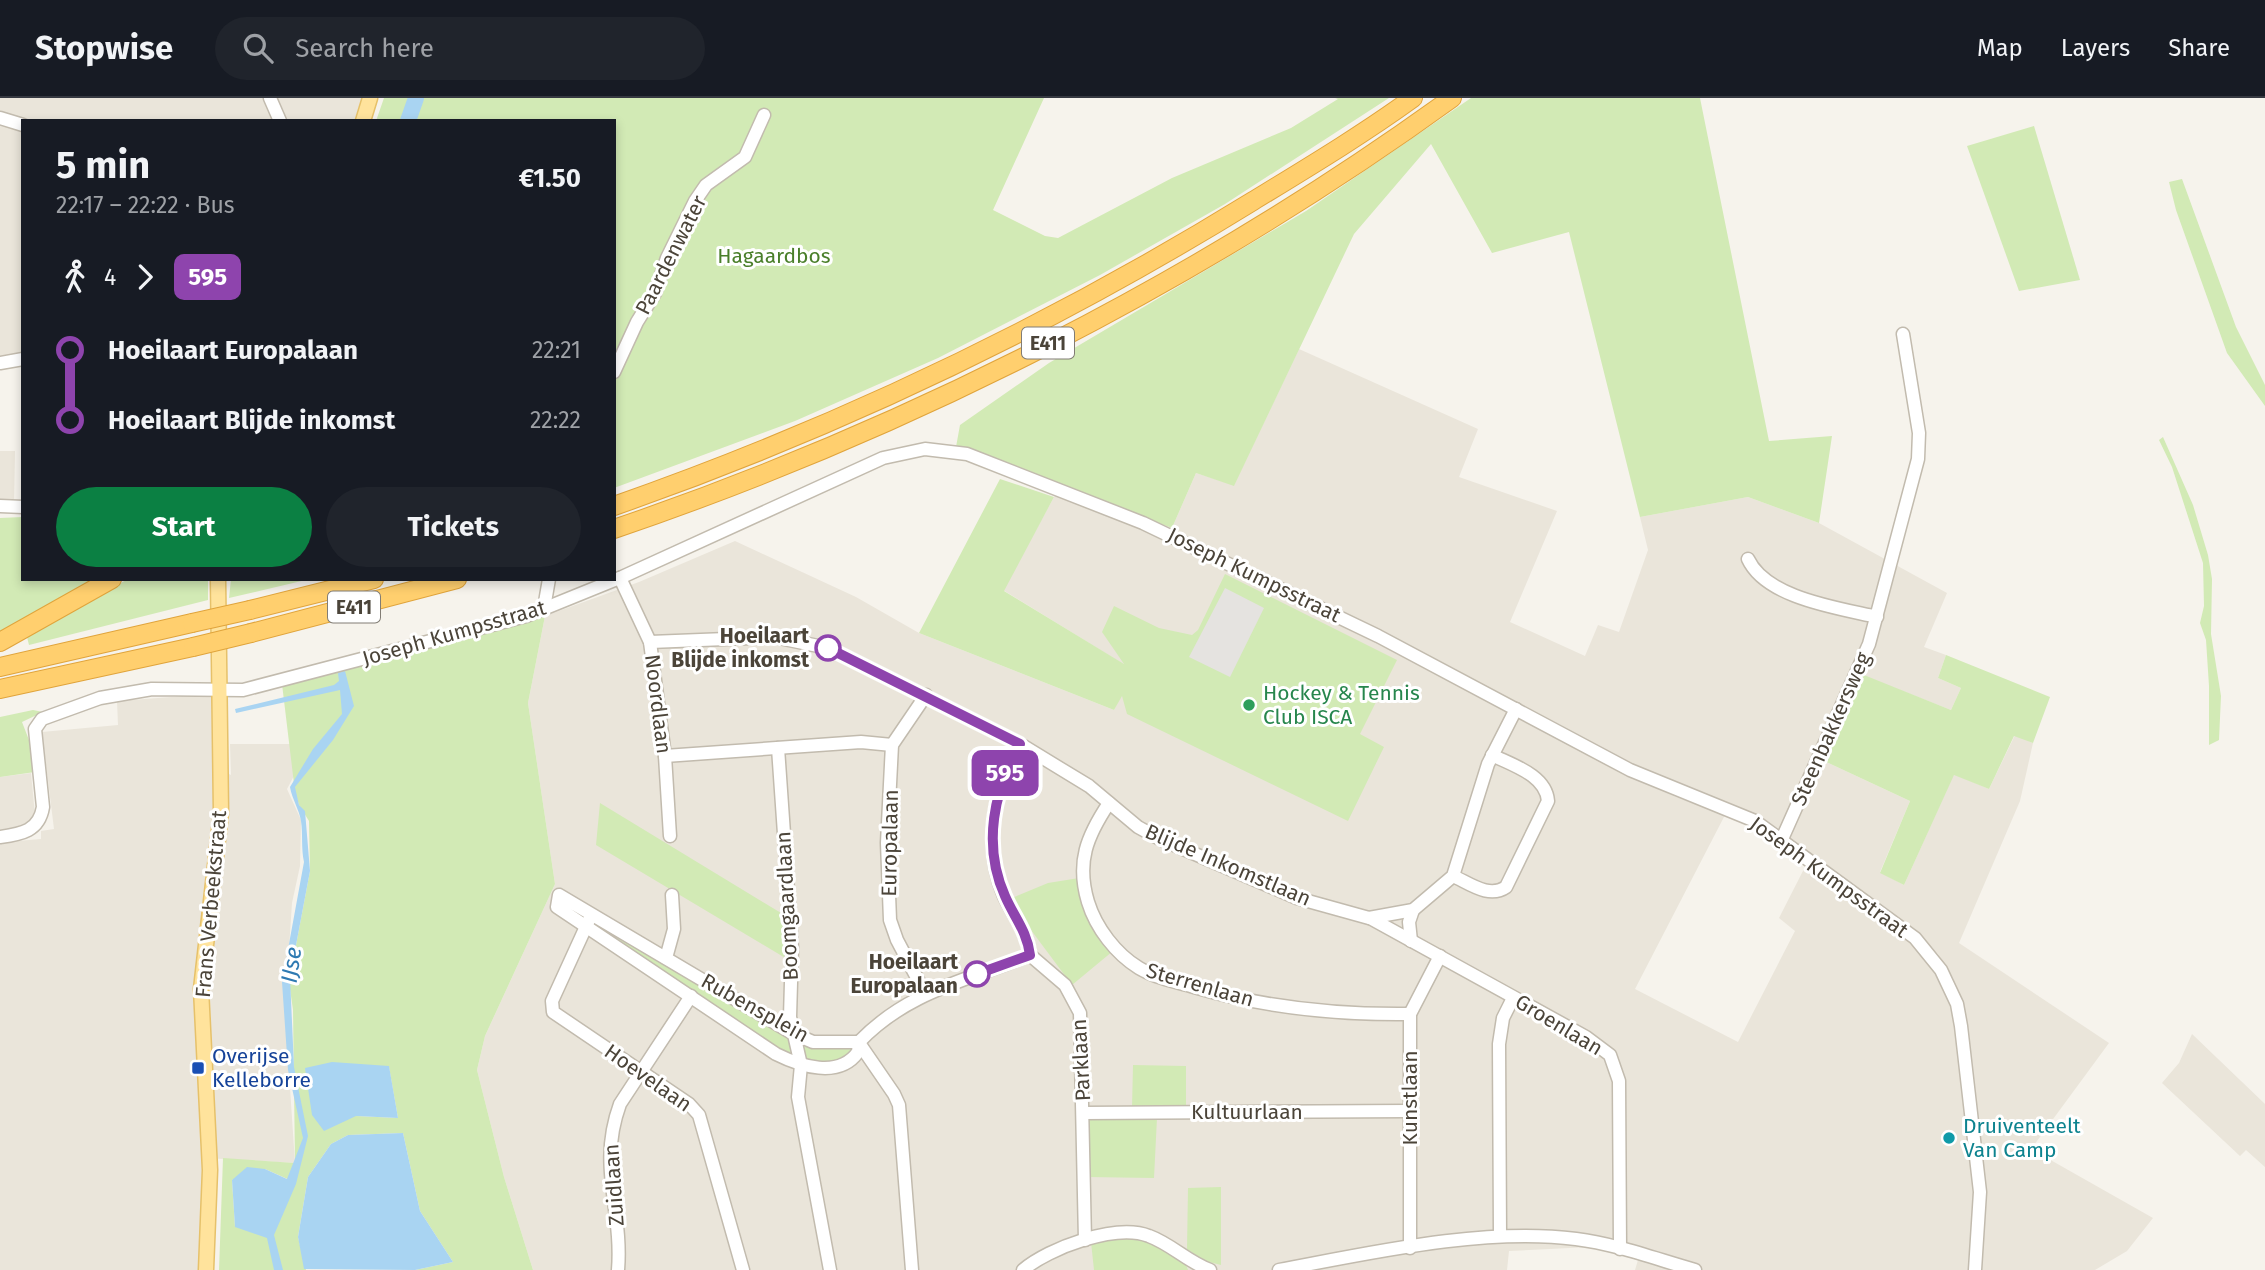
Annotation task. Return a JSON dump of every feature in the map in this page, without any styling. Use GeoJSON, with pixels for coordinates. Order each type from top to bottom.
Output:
{"type":"FeatureCollection","features":[{"type":"Feature","properties":{"kind":"highway","name":"E411"},"geometry":{"type":"LineString","coordinates":[[616,505],[751,455],[989,348],[1205,231],[1413,98]]}},
{"type":"Feature","properties":{"kind":"highway","name":"E411"},"geometry":{"type":"LineString","coordinates":[[616,528],[758,475],[870,428],[1079,327],[1324,185],[1452,98]]}},
{"type":"Feature","properties":{"kind":"highway"},"geometry":{"type":"LineString","coordinates":[[0,642],[109,581]]}},
{"type":"Feature","properties":{"kind":"highway","name":"E411"},"geometry":{"type":"LineString","coordinates":[[0,667],[366,581]]}},
{"type":"Feature","properties":{"kind":"highway","name":"E411"},"geometry":{"type":"LineString","coordinates":[[0,689],[193,647],[449,581]]}},
{"type":"Feature","properties":{"kind":"main road"},"geometry":{"type":"LineString","coordinates":[[364,119],[370,98]]}},
{"type":"Feature","properties":{"kind":"main road","name":"Frans Verbeekstraat"},"geometry":{"type":"LineString","coordinates":[[206,1270],[210,1170],[201,989],[220,822],[218,581]]}},
{"type":"Feature","properties":{"kind":"street"},"geometry":{"type":"LineString","coordinates":[[270,98],[279,119]]}},
{"type":"Feature","properties":{"kind":"street","name":"Paardenwater"},"geometry":{"type":"LineString","coordinates":[[616,368],[637,322],[655,293],[667,258],[695,201],[712,179],[745,157],[764,116]]}},
{"type":"Feature","properties":{"kind":"street"},"geometry":{"type":"LineString","coordinates":[[0,118],[21,124]]}},
{"type":"Feature","properties":{"kind":"street","name":"Steenbakkersweg"},"geometry":{"type":"LineString","coordinates":[[1782,839],[1839,717],[1877,617],[1919,446],[1903,334]]}},
{"type":"Feature","properties":{"kind":"street"},"geometry":{"type":"LineString","coordinates":[[0,363],[21,359]]}},
{"type":"Feature","properties":{"kind":"street","name":"Joseph Kumpsstraat"},"geometry":{"type":"LineString","coordinates":[[616,580],[883,458],[925,449],[949,450],[982,459],[1185,541],[1378,636],[1657,782],[1755,821],[1914,938],[1941,970],[1950,986],[1961,1026],[1977,1153],[1980,1192],[1975,1270]]}},
{"type":"Feature","properties":{"kind":"street"},"geometry":{"type":"LineString","coordinates":[[0,506],[21,507]]}},
{"type":"Feature","properties":{"kind":"street"},"geometry":{"type":"LineString","coordinates":[[1748,559],[1754,571],[1770,586],[1815,602],[1877,617]]}},
{"type":"Feature","properties":{"kind":"street","name":"Noordlaan"},"geometry":{"type":"LineString","coordinates":[[620,578],[650,642],[665,756],[670,836]]}},
{"type":"Feature","properties":{"kind":"street"},"geometry":{"type":"LineString","coordinates":[[544,608],[549,581]]}},
{"type":"Feature","properties":{"kind":"street","name":"Joseph Kumpsstraat"},"geometry":{"type":"LineString","coordinates":[[0,837],[34,828],[41,819],[43,807],[36,724],[79,705],[121,693],[160,689],[243,690],[445,639],[544,608],[612,581]]}},
{"type":"Feature","properties":{"kind":"street","name":"Blijde Inkomstlaan"},"geometry":{"type":"LineString","coordinates":[[650,642],[774,637],[801,640],[840,654],[1020,744],[1089,786],[1138,827],[1158,838],[1297,898],[1369,918],[1413,909],[1453,876]]}},
{"type":"Feature","properties":{"kind":"street"},"geometry":{"type":"LineString","coordinates":[[665,756],[861,742],[891,745],[926,695]]}},
{"type":"Feature","properties":{"kind":"street"},"geometry":{"type":"LineString","coordinates":[[1492,755],[1539,780],[1547,790],[1548,801],[1506,887],[1498,892],[1490,892],[1453,876],[1492,755],[1516,709]]}},
{"type":"Feature","properties":{"kind":"street"},"geometry":{"type":"LineString","coordinates":[[912,1270],[899,1105],[859,1042],[881,1020],[925,993],[1030,955],[1028,936],[1004,895],[993,852],[993,828],[1000,784],[1020,744]]}},
{"type":"Feature","properties":{"kind":"street","name":"Europalaan"},"geometry":{"type":"LineString","coordinates":[[891,745],[892,771],[887,808],[888,900],[897,940],[925,993]]}},
{"type":"Feature","properties":{"kind":"street","name":"Boomgaardlaan"},"geometry":{"type":"LineString","coordinates":[[778,748],[792,948],[792,1033],[801,1065],[798,1097],[830,1270]]}},
{"type":"Feature","properties":{"kind":"street","name":"Sterrenlaan"},"geometry":{"type":"LineString","coordinates":[[1109,803],[1084,846],[1084,886],[1100,928],[1138,967],[1159,977],[1232,998],[1281,1007],[1326,1012],[1410,1014]]}},
{"type":"Feature","properties":{"kind":"street"},"geometry":{"type":"LineString","coordinates":[[666,958],[674,929],[672,895]]}},
{"type":"Feature","properties":{"kind":"street","name":"Rubensplein"},"geometry":{"type":"LineString","coordinates":[[562,896],[792,1033],[813,1042],[859,1042],[858,1052],[846,1063],[828,1067],[801,1065],[776,1054],[585,926],[557,906],[556,898],[562,896]]}},
{"type":"Feature","properties":{"kind":"street"},"geometry":{"type":"LineString","coordinates":[[1411,941],[1409,922],[1413,909]]}},
{"type":"Feature","properties":{"kind":"street","name":"Hoevelaan"},"geometry":{"type":"LineString","coordinates":[[593,914],[585,926],[552,1001],[553,1012],[689,1104],[699,1115],[743,1270]]}},
{"type":"Feature","properties":{"kind":"street","name":"Groenlaan"},"geometry":{"type":"LineString","coordinates":[[1369,918],[1600,1045],[1616,1067],[1619,1081],[1620,1249]]}},
{"type":"Feature","properties":{"kind":"street","name":"Parklaan"},"geometry":{"type":"LineString","coordinates":[[1030,955],[1051,970],[1065,985],[1080,1013],[1085,1240]]}},
{"type":"Feature","properties":{"kind":"street","name":"Kunstlaan"},"geometry":{"type":"LineString","coordinates":[[1410,1248],[1410,1014],[1440,956]]}},
{"type":"Feature","properties":{"kind":"street","name":"Zuidlaan"},"geometry":{"type":"LineString","coordinates":[[618,1270],[610,1139],[621,1104],[691,996]]}},
{"type":"Feature","properties":{"kind":"street"},"geometry":{"type":"LineString","coordinates":[[1500,1236],[1500,1031],[1513,998]]}},
{"type":"Feature","properties":{"kind":"street","name":"Kultuurlaan"},"geometry":{"type":"LineString","coordinates":[[1084,1113],[1410,1111]]}},
{"type":"Feature","properties":{"kind":"street"},"geometry":{"type":"LineString","coordinates":[[1023,1270],[1045,1256],[1085,1240],[1138,1232],[1152,1237],[1208,1270]]}},
{"type":"Feature","properties":{"kind":"street"},"geometry":{"type":"LineString","coordinates":[[1279,1270],[1500,1236],[1573,1238],[1695,1270]]}},
{"type":"Feature","properties":{"kind":"shaded area"},"geometry":{"type":"Polygon","coordinates":[[[0,98],[362,98],[355,119],[21,119],[21,353],[0,357],[0,98]]]}},
{"type":"Feature","properties":{"kind":"shaded area"},"geometry":{"type":"Polygon","coordinates":[[[1299,349],[1478,429],[1459,477],[1557,511],[1510,622],[1585,656],[1598,625],[1619,632],[1648,550],[1640,517],[1748,497],[1819,523],[1947,593],[1924,647],[1946,655],[1938,678],[1961,688],[1951,710],[1859,674],[1822,760],[1910,801],[1880,872],[1904,885],[1954,774],[1989,789],[2015,735],[2033,743],[2020,801],[1959,943],[2109,1043],[2031,1149],[2153,1218],[2127,1251],[2095,1270],[1979,1270],[1984,1190],[1964,1016],[1953,978],[1938,954],[1915,933],[1757,816],[1610,754],[1559,724],[1554,735],[1614,768],[1676,797],[1725,815],[1635,989],[1738,1042],[1795,931],[1779,918],[1806,865],[1911,941],[1936,971],[1952,1003],[1962,1069],[1975,1190],[1970,1270],[1635,1270],[1638,1260],[1590,1247],[1509,1251],[1507,1270],[533,1270],[504,1177],[477,1070],[485,1036],[555,884],[528,703],[545,616],[639,582],[735,541],[856,597],[919,633],[1114,710],[1133,670],[1003,590],[1054,497],[1065,488],[1172,528],[1196,473],[1234,485],[1299,349]]]}},
{"type":"Feature","properties":{"kind":"shaded area"},"geometry":{"type":"Polygon","coordinates":[[[0,451],[15,451],[14,503],[0,503],[0,451]]]}},
{"type":"Feature","properties":{"kind":"shaded area"},"geometry":{"type":"Polygon","coordinates":[[[1225,588],[1264,608],[1230,677],[1189,657],[1225,588]]]}},
{"type":"Feature","properties":{"kind":"shaded area"},"geometry":{"type":"Polygon","coordinates":[[[212,694],[213,766],[231,775],[230,744],[293,744],[296,772],[287,789],[301,820],[300,866],[292,903],[288,964],[283,983],[295,1163],[205,1158],[198,1270],[0,1270],[0,777],[31,773],[35,815],[33,821],[22,827],[4,829],[5,842],[41,839],[41,831],[54,829],[42,732],[118,725],[117,701],[212,694]]]}},
{"type":"Feature","properties":{"kind":"shaded area"},"geometry":{"type":"Polygon","coordinates":[[[2192,1034],[2265,1104],[2265,1167],[2246,1150],[2240,1156],[2162,1083],[2179,1063],[2192,1034]]]}},
{"type":"Feature","properties":{"kind":"green space","name":"Hagaardbos"},"geometry":{"type":"Polygon","coordinates":[[[384,98],[1044,98],[993,210],[1045,236],[1058,238],[1172,178],[1291,128],[1338,99],[1335,98],[1389,98],[1225,204],[1100,275],[938,358],[795,421],[616,487],[616,119],[377,119],[384,98]]]}},
{"type":"Feature","properties":{"kind":"green space"},"geometry":{"type":"Polygon","coordinates":[[[1471,98],[1700,98],[1769,441],[1832,436],[1819,523],[1748,497],[1640,517],[1569,232],[1492,253],[1431,144],[1354,234],[1234,486],[1196,473],[1172,528],[956,447],[960,425],[1049,363],[1306,211],[1471,98]]]}},
{"type":"Feature","properties":{"kind":"green space"},"geometry":{"type":"Polygon","coordinates":[[[2034,126],[2080,280],[2019,291],[1967,146],[2034,126]]]}},
{"type":"Feature","properties":{"kind":"green space"},"geometry":{"type":"Polygon","coordinates":[[[2182,179],[2236,327],[2265,385],[2265,406],[2227,353],[2176,210],[2169,182],[2182,179]]]}},
{"type":"Feature","properties":{"kind":"green space"},"geometry":{"type":"Polygon","coordinates":[[[2163,437],[2193,505],[2212,579],[2211,634],[2221,696],[2219,740],[2209,745],[2206,640],[2200,623],[2204,606],[2203,563],[2172,467],[2159,440],[2163,437]]]}},
{"type":"Feature","properties":{"kind":"green space","name":"Hockey & Tennis Club ISCA"},"geometry":{"type":"Polygon","coordinates":[[[1000,479],[1054,497],[1004,591],[1124,664],[1102,632],[1114,606],[1159,628],[1192,635],[1198,630],[1225,574],[1397,660],[1360,734],[1384,747],[1348,821],[1127,714],[1122,696],[1114,710],[919,633],[1000,479]]]}},
{"type":"Feature","properties":{"kind":"green space"},"geometry":{"type":"Polygon","coordinates":[[[21,517],[21,581],[99,581],[0,635],[0,518],[21,517]]]}},
{"type":"Feature","properties":{"kind":"green space"},"geometry":{"type":"Polygon","coordinates":[[[125,581],[208,581],[208,600],[29,645],[27,637],[125,581]]]}},
{"type":"Feature","properties":{"kind":"green space"},"geometry":{"type":"Polygon","coordinates":[[[231,581],[301,581],[229,598],[231,581]]]}},
{"type":"Feature","properties":{"kind":"green space"},"geometry":{"type":"Polygon","coordinates":[[[545,616],[528,703],[555,884],[485,1036],[477,1070],[504,1177],[533,1270],[415,1270],[453,1262],[420,1211],[403,1133],[348,1135],[331,1144],[308,1177],[298,1237],[306,1270],[219,1270],[223,1158],[295,1163],[293,1010],[289,982],[310,871],[309,821],[295,792],[282,684],[545,616]],[[389,1067],[356,1116],[398,1118],[389,1067]],[[265,1169],[232,1180],[235,1227],[292,1181],[265,1169]]]}},
{"type":"Feature","properties":{"kind":"green space"},"geometry":{"type":"Polygon","coordinates":[[[1946,655],[2050,697],[2033,743],[2014,736],[1989,789],[1954,775],[1904,885],[1880,873],[1910,801],[1822,760],[1859,673],[1951,710],[1961,688],[1938,678],[1946,655]]]}},
{"type":"Feature","properties":{"kind":"green space"},"geometry":{"type":"Polygon","coordinates":[[[33,710],[43,712],[22,722],[34,753],[35,772],[0,777],[0,717],[33,710]]]}},
{"type":"Feature","properties":{"kind":"green space"},"geometry":{"type":"Polygon","coordinates":[[[600,803],[786,916],[787,959],[596,845],[600,803]]]}},
{"type":"Feature","properties":{"kind":"green space"},"geometry":{"type":"Polygon","coordinates":[[[1079,878],[1113,951],[1072,985],[1019,914],[1012,898],[1048,883],[1079,878]]]}},
{"type":"Feature","properties":{"kind":"green space"},"geometry":{"type":"Polygon","coordinates":[[[598,920],[787,1034],[793,1051],[785,1055],[595,929],[598,920]]]}},
{"type":"Feature","properties":{"kind":"green space"},"geometry":{"type":"Polygon","coordinates":[[[805,1044],[850,1045],[852,1052],[836,1062],[817,1062],[805,1058],[802,1049],[805,1044]]]}},
{"type":"Feature","properties":{"kind":"green space"},"geometry":{"type":"Polygon","coordinates":[[[1133,1065],[1186,1066],[1186,1108],[1132,1108],[1133,1065]]]}},
{"type":"Feature","properties":{"kind":"green space"},"geometry":{"type":"Polygon","coordinates":[[[1088,1118],[1157,1118],[1154,1178],[1087,1177],[1088,1118]]]}},
{"type":"Feature","properties":{"kind":"green space"},"geometry":{"type":"Polygon","coordinates":[[[1221,1187],[1221,1265],[1205,1261],[1187,1249],[1188,1188],[1221,1187]]]}},
{"type":"Feature","properties":{"kind":"green space"},"geometry":{"type":"Polygon","coordinates":[[[1140,1237],[1184,1260],[1188,1270],[1094,1270],[1091,1242],[1140,1237]]]}},
{"type":"Feature","properties":{"kind":"water"},"geometry":{"type":"Polygon","coordinates":[[[345,671],[354,706],[333,740],[295,787],[299,805],[305,811],[310,871],[290,977],[294,1067],[308,1136],[296,1184],[274,1235],[283,1270],[274,1270],[267,1238],[235,1227],[232,1180],[247,1167],[265,1169],[287,1179],[303,1138],[288,1070],[282,982],[304,862],[301,821],[290,787],[313,749],[342,714],[340,690],[236,713],[235,709],[334,685],[339,681],[338,673],[345,671]]]}},
{"type":"Feature","properties":{"kind":"water"},"geometry":{"type":"Polygon","coordinates":[[[332,1062],[389,1066],[398,1118],[356,1116],[324,1131],[312,1115],[305,1068],[332,1062]]]}},
{"type":"Feature","properties":{"kind":"water"},"geometry":{"type":"Polygon","coordinates":[[[403,1133],[420,1211],[453,1262],[415,1270],[304,1269],[298,1237],[308,1177],[331,1144],[348,1135],[403,1133]]]}},
{"type":"Feature","properties":{"kind":"waterway","name":"IJse"},"geometry":{"type":"LineString","coordinates":[[409,119],[416,98]]}},
{"type":"Feature","properties":{"kind":"bus line","name":"595"},"geometry":{"type":"LineString","coordinates":[[828,648],[1020,744],[1000,784],[993,828],[993,852],[1004,895],[1028,936],[1030,955],[977,974]]}},
{"type":"Feature","properties":{"kind":"place","name":"Hoeilaart Blijde inkomst"},"geometry":{"type":"Point","coordinates":[828,648]}},
{"type":"Feature","properties":{"kind":"place","name":"Hockey & Tennis Club ISCA"},"geometry":{"type":"Point","coordinates":[1249,705]}},
{"type":"Feature","properties":{"kind":"place","name":"Hoeilaart Europalaan"},"geometry":{"type":"Point","coordinates":[977,974]}},
{"type":"Feature","properties":{"kind":"place","name":"Overijse Kelleborre"},"geometry":{"type":"Point","coordinates":[198,1068]}},
{"type":"Feature","properties":{"kind":"place","name":"Druiventeelt Van Camp"},"geometry":{"type":"Point","coordinates":[1949,1138]}}]}
